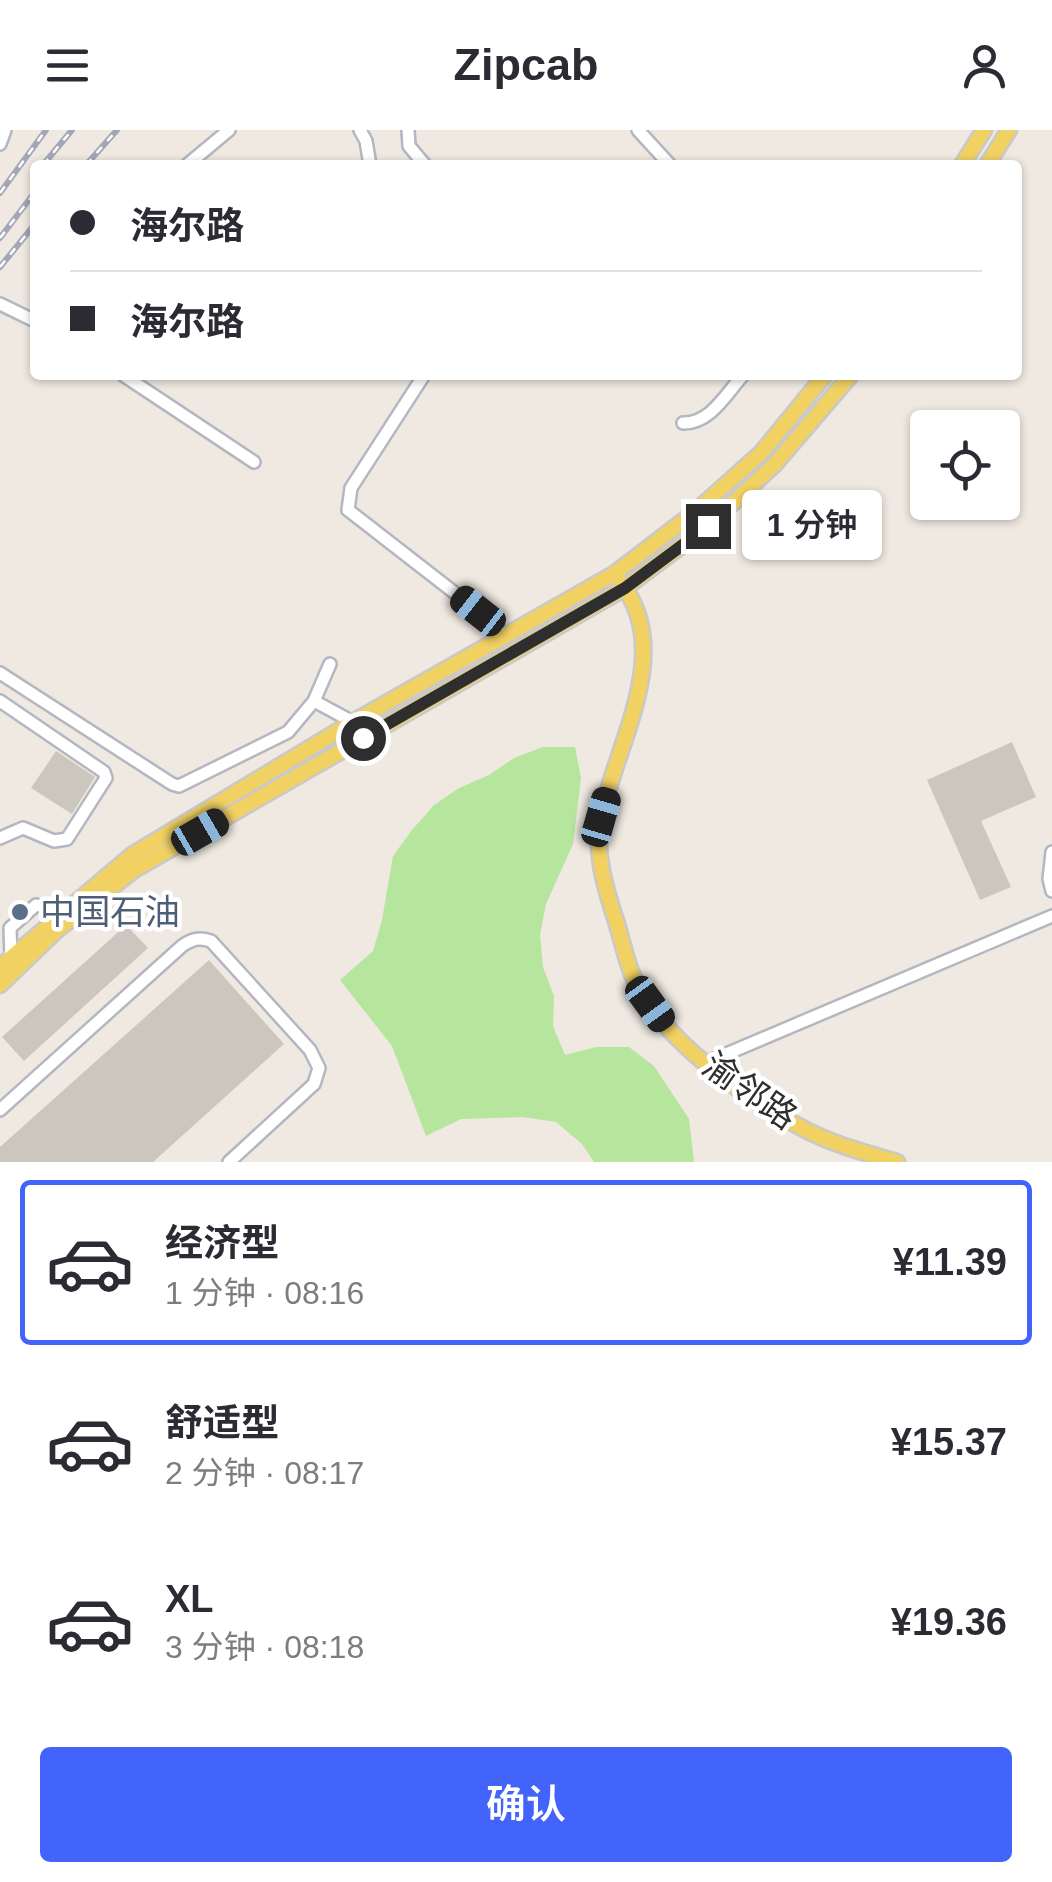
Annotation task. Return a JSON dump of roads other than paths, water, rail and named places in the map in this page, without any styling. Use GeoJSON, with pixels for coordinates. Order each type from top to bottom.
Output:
{"type":"FeatureCollection","features":[{"type":"Feature","properties":{"kind":"main road"},"geometry":{"type":"LineString","coordinates":[[965,160],[984,130]]}},
{"type":"Feature","properties":{"kind":"main road"},"geometry":{"type":"LineString","coordinates":[[990,160],[1008,130]]}},
{"type":"Feature","properties":{"kind":"main road"},"geometry":{"type":"LineString","coordinates":[[6,963],[132,855],[353,722],[614,574],[695,512],[762,452],[821,380]]}},
{"type":"Feature","properties":{"kind":"main road"},"geometry":{"type":"LineString","coordinates":[[0,985],[58,930],[134,870],[625,588],[708,526],[774,465],[847,380]]}},
{"type":"Feature","properties":{"kind":"main road","name":"渝邻路"},"geometry":{"type":"LineString","coordinates":[[614,574],[625,588],[640,627],[642,674],[601,817],[599,846],[603,882],[635,982],[666,1025],[705,1063],[749,1097],[806,1131],[897,1162]]}},
{"type":"Feature","properties":{"kind":"street"},"geometry":{"type":"LineString","coordinates":[[0,144],[5,130]]}},
{"type":"Feature","properties":{"kind":"street"},"geometry":{"type":"LineString","coordinates":[[193,160],[228,130]]}},
{"type":"Feature","properties":{"kind":"street"},"geometry":{"type":"LineString","coordinates":[[360,130],[369,160]]}},
{"type":"Feature","properties":{"kind":"street"},"geometry":{"type":"LineString","coordinates":[[408,130],[410,146],[421,160]]}},
{"type":"Feature","properties":{"kind":"street"},"geometry":{"type":"LineString","coordinates":[[638,130],[665,160]]}},
{"type":"Feature","properties":{"kind":"street"},"geometry":{"type":"LineString","coordinates":[[0,304],[30,319]]}},
{"type":"Feature","properties":{"kind":"street"},"geometry":{"type":"LineString","coordinates":[[131,380],[254,462]]}},
{"type":"Feature","properties":{"kind":"street"},"geometry":{"type":"LineString","coordinates":[[421,380],[351,488],[346,504],[348,510],[478,611],[503,636]]}},
{"type":"Feature","properties":{"kind":"street"},"geometry":{"type":"LineString","coordinates":[[683,423],[696,424],[707,416],[739,380]]}},
{"type":"Feature","properties":{"kind":"street"},"geometry":{"type":"LineString","coordinates":[[0,673],[179,786],[288,732],[314,701],[330,664]]}},
{"type":"Feature","properties":{"kind":"street"},"geometry":{"type":"LineString","coordinates":[[0,701],[104,772],[106,778],[67,838],[54,841],[23,828],[0,838]]}},
{"type":"Feature","properties":{"kind":"street"},"geometry":{"type":"LineString","coordinates":[[314,701],[353,722]]}},
{"type":"Feature","properties":{"kind":"street"},"geometry":{"type":"LineString","coordinates":[[1052,852],[1052,891]]}},
{"type":"Feature","properties":{"kind":"street"},"geometry":{"type":"LineString","coordinates":[[6,963],[10,928],[36,905],[64,912]]}},
{"type":"Feature","properties":{"kind":"street"},"geometry":{"type":"LineString","coordinates":[[705,1063],[1052,916]]}},
{"type":"Feature","properties":{"kind":"street"},"geometry":{"type":"LineString","coordinates":[[0,1110],[182,946],[205,939],[310,1050],[320,1068],[314,1084],[228,1162]]}},
{"type":"Feature","properties":{"kind":"railway"},"geometry":{"type":"LineString","coordinates":[[0,193],[46,130]]}},
{"type":"Feature","properties":{"kind":"railway"},"geometry":{"type":"LineString","coordinates":[[47,160],[72,130]]}},
{"type":"Feature","properties":{"kind":"railway"},"geometry":{"type":"LineString","coordinates":[[90,160],[117,130]]}},
{"type":"Feature","properties":{"kind":"railway"},"geometry":{"type":"LineString","coordinates":[[0,238],[30,199]]}},
{"type":"Feature","properties":{"kind":"railway"},"geometry":{"type":"LineString","coordinates":[[0,267],[30,230]]}},
{"type":"Feature","properties":{"kind":"place","name":"中国石油"},"geometry":{"type":"Point","coordinates":[20,912]}}]}
